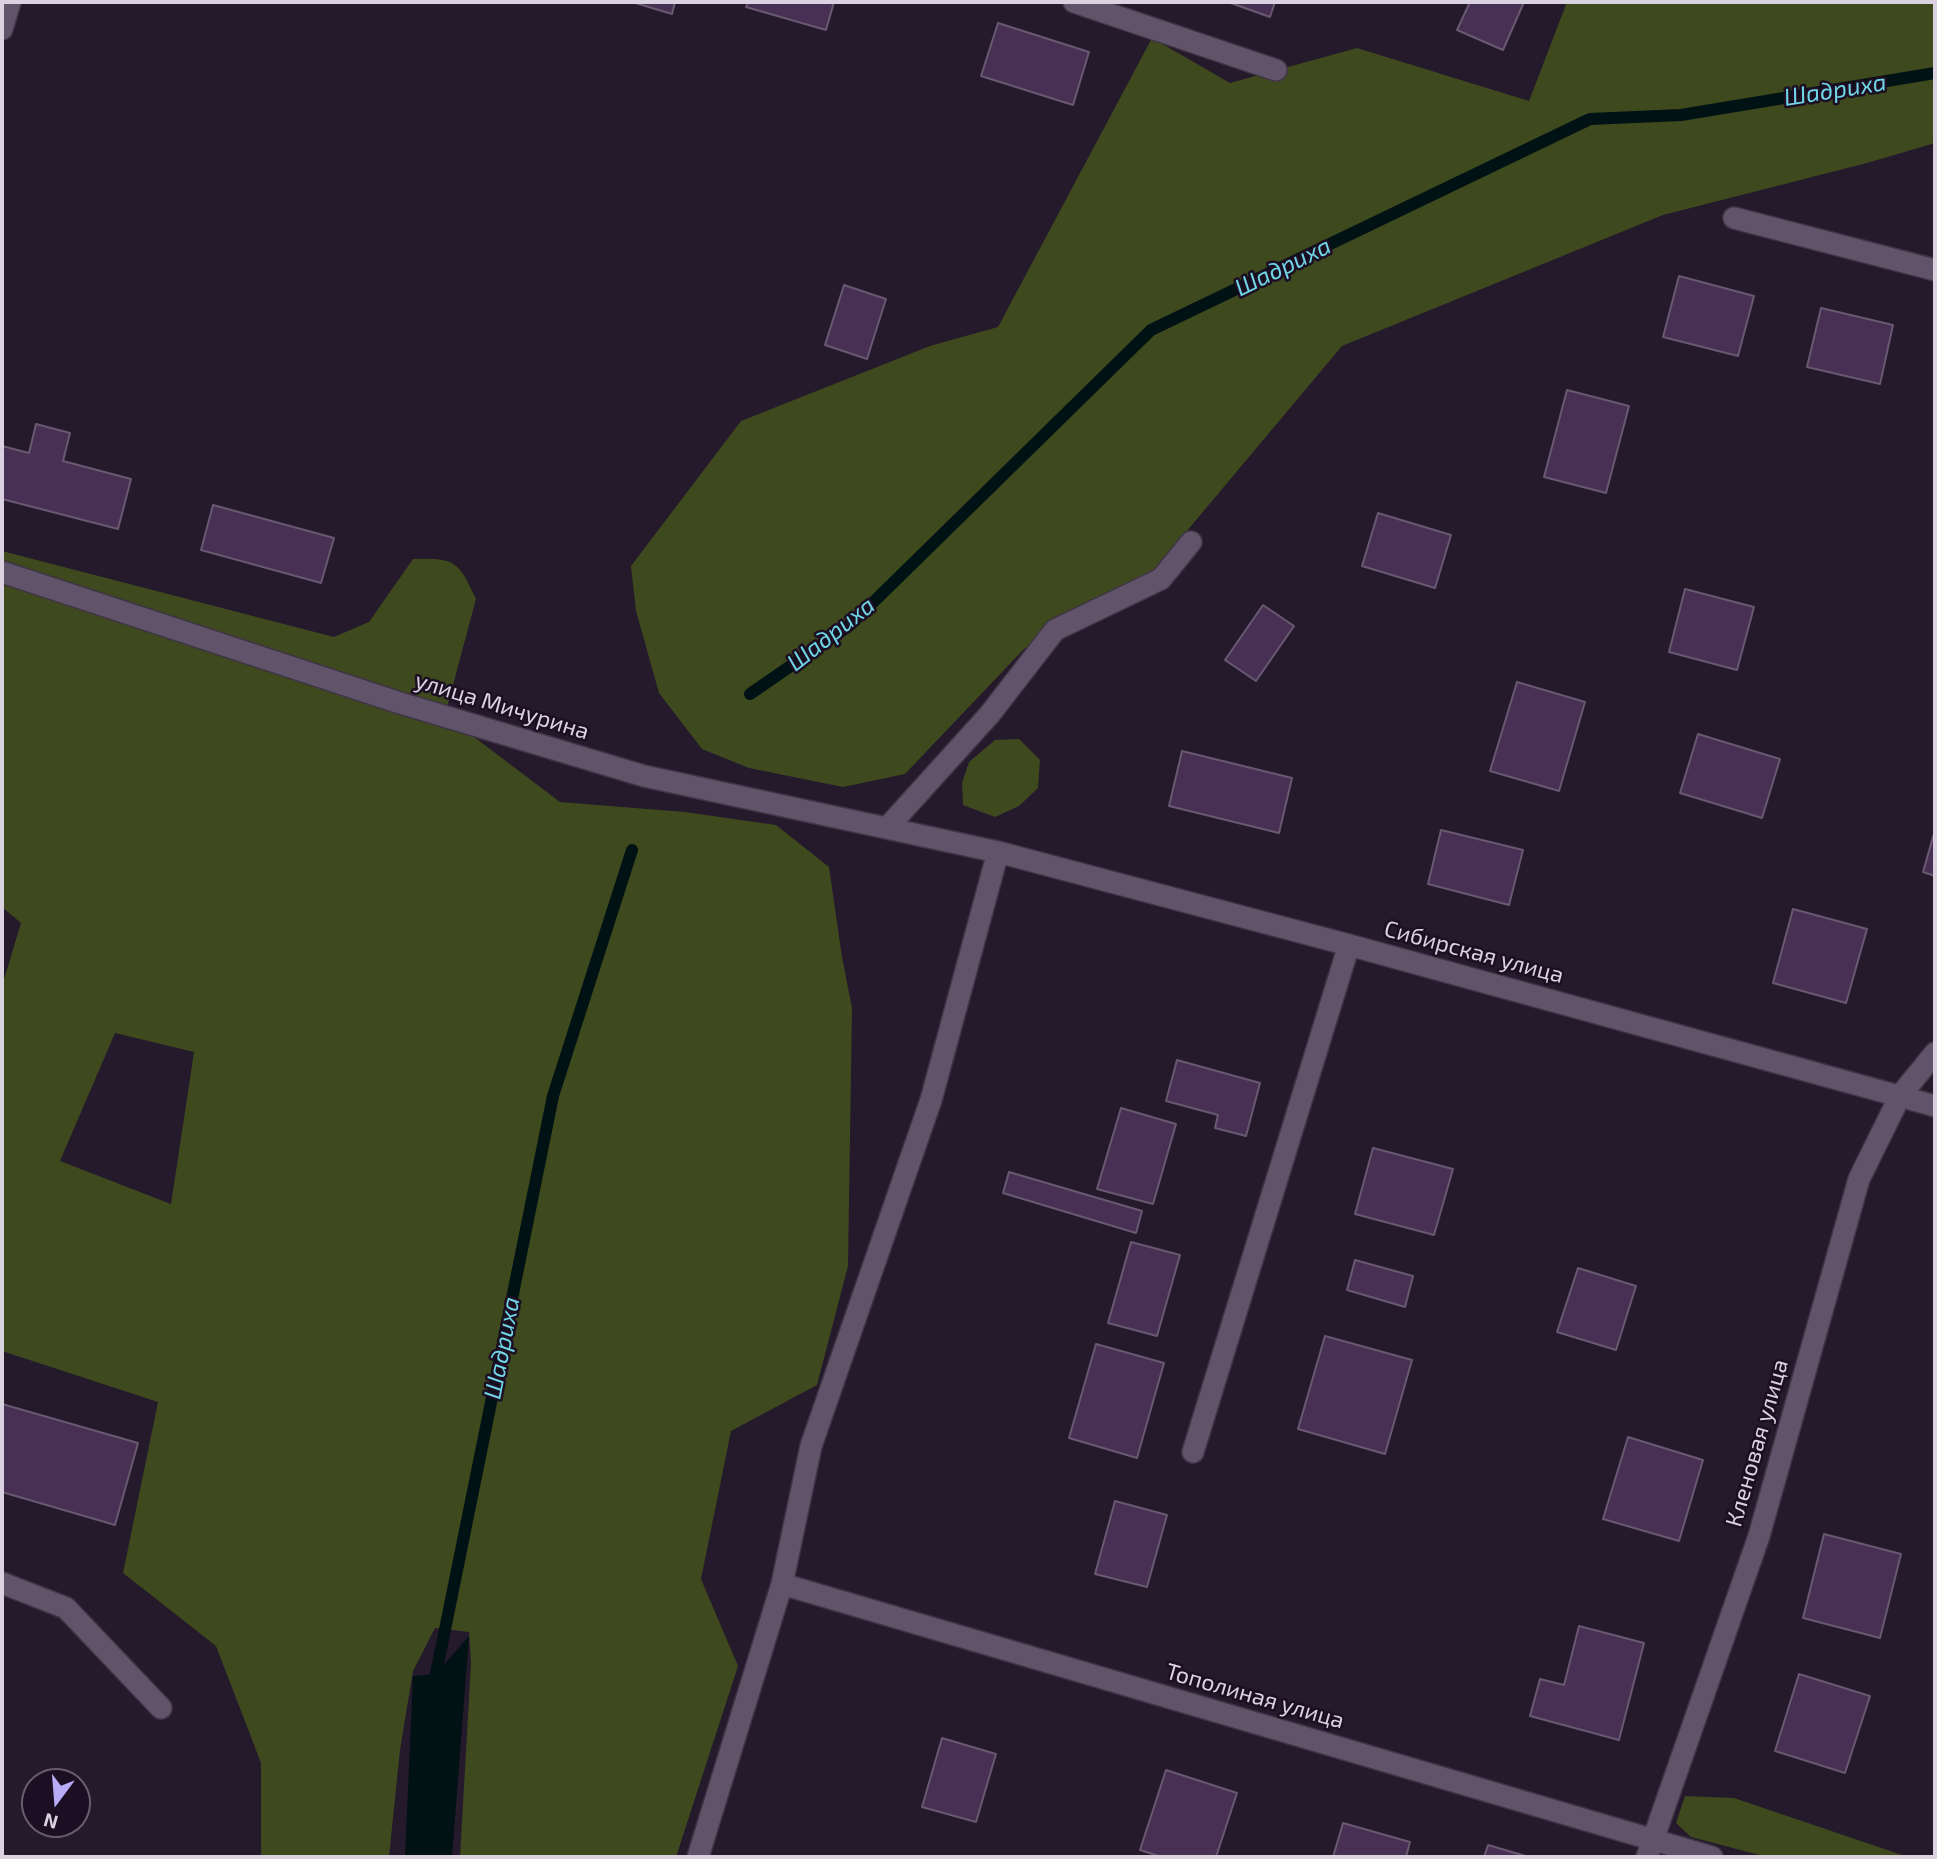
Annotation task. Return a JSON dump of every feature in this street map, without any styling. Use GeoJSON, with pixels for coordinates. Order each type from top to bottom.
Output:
{"type":"FeatureCollection","features":[{"type":"Feature","properties":{"kind":"street"},"geometry":{"type":"LineString","coordinates":[[2,29],[10,2]]}},
{"type":"Feature","properties":{"kind":"street"},"geometry":{"type":"LineString","coordinates":[[1074,2],[1276,70]]}},
{"type":"Feature","properties":{"kind":"street"},"geometry":{"type":"LineString","coordinates":[[1734,218],[1935,270]]}},
{"type":"Feature","properties":{"kind":"street"},"geometry":{"type":"LineString","coordinates":[[887,828],[990,714],[1055,630],[1161,579],[1191,542]]}},
{"type":"Feature","properties":{"kind":"street","name":"улица Мичурина"},"geometry":{"type":"LineString","coordinates":[[2,572],[397,702],[644,776],[998,852]]}},
{"type":"Feature","properties":{"kind":"street"},"geometry":{"type":"LineString","coordinates":[[698,1857],[782,1584],[811,1446],[931,1100],[998,852]]}},
{"type":"Feature","properties":{"kind":"street","name":"Сибирская улица"},"geometry":{"type":"LineString","coordinates":[[998,852],[1349,945],[1935,1107]]}},
{"type":"Feature","properties":{"kind":"street"},"geometry":{"type":"LineString","coordinates":[[1193,1452],[1349,945]]}},
{"type":"Feature","properties":{"kind":"street","name":"Кленовая улица"},"geometry":{"type":"LineString","coordinates":[[1649,1849],[1759,1536],[1858,1179],[1900,1096],[1935,1053]]}},
{"type":"Feature","properties":{"kind":"street"},"geometry":{"type":"LineString","coordinates":[[2,1583],[66,1608],[161,1708]]}},
{"type":"Feature","properties":{"kind":"street","name":"Тополиная улица"},"geometry":{"type":"LineString","coordinates":[[782,1584],[1649,1849],[1712,1857]]}},
{"type":"Feature","properties":{"kind":"green space"},"geometry":{"type":"Polygon","coordinates":[[[1567,2],[1935,2],[1935,143],[1663,215],[1342,346],[1155,569],[1024,649],[905,774],[843,787],[749,768],[702,749],[659,693],[636,611],[631,566],[741,421],[930,346],[998,327],[1152,38],[1230,83],[1357,48],[1529,101],[1567,2]]]}},
{"type":"Feature","properties":{"kind":"green space"},"geometry":{"type":"Polygon","coordinates":[[[2,551],[334,637],[369,622],[413,559],[447,561],[459,569],[476,599],[445,715],[560,802],[685,812],[776,825],[829,867],[852,1008],[848,1266],[817,1385],[731,1431],[701,1579],[738,1666],[676,1857],[460,1857],[471,1663],[469,1632],[435,1628],[413,1671],[400,1750],[389,1857],[261,1857],[261,1763],[216,1646],[123,1573],[158,1402],[2,1351],[2,986],[21,923],[2,907],[2,551]],[[115,1033],[60,1161],[171,1204],[194,1052],[115,1033]]]}},
{"type":"Feature","properties":{"kind":"green space"},"geometry":{"type":"Polygon","coordinates":[[[1019,739],[1040,760],[1038,788],[1019,806],[995,817],[963,805],[962,783],[969,762],[995,740],[1019,739]]]}},
{"type":"Feature","properties":{"kind":"green space"},"geometry":{"type":"Polygon","coordinates":[[[1685,1796],[1734,1798],[1908,1857],[1767,1857],[1691,1837],[1676,1823],[1685,1796]]]}},
{"type":"Feature","properties":{"kind":"shaded area"},"geometry":{"type":"Polygon","coordinates":[[[469,1636],[452,1857],[405,1857],[413,1676],[436,1674],[469,1636]]]}},
{"type":"Feature","properties":{"kind":"building"},"geometry":{"type":"Polygon","coordinates":[[[632,2],[675,2],[672,14],[632,2]]]}},
{"type":"Feature","properties":{"kind":"building"},"geometry":{"type":"Polygon","coordinates":[[[748,2],[834,2],[826,30],[746,7],[748,2]]]}},
{"type":"Feature","properties":{"kind":"building"},"geometry":{"type":"Polygon","coordinates":[[[1228,2],[1275,2],[1270,17],[1228,2]]]}},
{"type":"Feature","properties":{"kind":"building"},"geometry":{"type":"Polygon","coordinates":[[[1470,2],[1524,2],[1503,50],[1457,30],[1470,2]]]}},
{"type":"Feature","properties":{"kind":"building"},"geometry":{"type":"Polygon","coordinates":[[[998,23],[1089,52],[1073,105],[981,76],[998,23]]]}},
{"type":"Feature","properties":{"kind":"building"},"geometry":{"type":"Polygon","coordinates":[[[1679,276],[1754,296],[1738,356],[1663,337],[1679,276]]]}},
{"type":"Feature","properties":{"kind":"building"},"geometry":{"type":"Polygon","coordinates":[[[844,285],[886,299],[867,359],[825,345],[844,285]]]}},
{"type":"Feature","properties":{"kind":"building"},"geometry":{"type":"Polygon","coordinates":[[[1821,308],[1893,325],[1880,384],[1807,367],[1821,308]]]}},
{"type":"Feature","properties":{"kind":"building"},"geometry":{"type":"Polygon","coordinates":[[[1567,390],[1629,406],[1606,493],[1544,477],[1567,390]]]}},
{"type":"Feature","properties":{"kind":"building"},"geometry":{"type":"Polygon","coordinates":[[[36,424],[70,433],[63,461],[131,479],[118,529],[2,499],[2,446],[29,453],[36,424]]]}},
{"type":"Feature","properties":{"kind":"building"},"geometry":{"type":"Polygon","coordinates":[[[213,505],[334,538],[321,583],[201,550],[213,505]]]}},
{"type":"Feature","properties":{"kind":"building"},"geometry":{"type":"Polygon","coordinates":[[[1378,513],[1451,535],[1435,588],[1362,566],[1378,513]]]}},
{"type":"Feature","properties":{"kind":"building"},"geometry":{"type":"Polygon","coordinates":[[[1685,589],[1754,607],[1737,670],[1669,652],[1685,589]]]}},
{"type":"Feature","properties":{"kind":"building"},"geometry":{"type":"Polygon","coordinates":[[[1263,605],[1294,626],[1256,681],[1225,660],[1263,605]]]}},
{"type":"Feature","properties":{"kind":"building"},"geometry":{"type":"Polygon","coordinates":[[[1517,682],[1585,702],[1559,791],[1490,771],[1517,682]]]}},
{"type":"Feature","properties":{"kind":"building"},"geometry":{"type":"Polygon","coordinates":[[[1698,734],[1780,759],[1762,818],[1680,793],[1698,734]]]}},
{"type":"Feature","properties":{"kind":"building"},"geometry":{"type":"Polygon","coordinates":[[[1182,751],[1292,778],[1279,833],[1169,806],[1182,751]]]}},
{"type":"Feature","properties":{"kind":"building"},"geometry":{"type":"Polygon","coordinates":[[[1441,830],[1523,850],[1509,905],[1428,884],[1441,830]]]}},
{"type":"Feature","properties":{"kind":"building"},"geometry":{"type":"Polygon","coordinates":[[[1935,830],[1935,876],[1923,872],[1935,830]]]}},
{"type":"Feature","properties":{"kind":"building"},"geometry":{"type":"Polygon","coordinates":[[[1793,909],[1867,929],[1846,1003],[1773,983],[1793,909]]]}},
{"type":"Feature","properties":{"kind":"building"},"geometry":{"type":"Polygon","coordinates":[[[1177,1060],[1260,1083],[1246,1136],[1215,1128],[1218,1115],[1166,1101],[1177,1060]]]}},
{"type":"Feature","properties":{"kind":"building"},"geometry":{"type":"Polygon","coordinates":[[[1121,1108],[1176,1124],[1153,1204],[1097,1189],[1121,1108]]]}},
{"type":"Feature","properties":{"kind":"building"},"geometry":{"type":"Polygon","coordinates":[[[1373,1148],[1453,1169],[1434,1235],[1355,1214],[1373,1148]]]}},
{"type":"Feature","properties":{"kind":"building"},"geometry":{"type":"Polygon","coordinates":[[[1009,1172],[1142,1211],[1136,1233],[1003,1193],[1009,1172]]]}},
{"type":"Feature","properties":{"kind":"building"},"geometry":{"type":"Polygon","coordinates":[[[1131,1242],[1180,1255],[1157,1336],[1108,1323],[1131,1242]]]}},
{"type":"Feature","properties":{"kind":"building"},"geometry":{"type":"Polygon","coordinates":[[[1355,1260],[1413,1276],[1405,1307],[1347,1290],[1355,1260]]]}},
{"type":"Feature","properties":{"kind":"building"},"geometry":{"type":"Polygon","coordinates":[[[1578,1268],[1636,1286],[1616,1350],[1557,1332],[1578,1268]]]}},
{"type":"Feature","properties":{"kind":"building"},"geometry":{"type":"Polygon","coordinates":[[[1325,1336],[1412,1360],[1385,1454],[1298,1429],[1325,1336]]]}},
{"type":"Feature","properties":{"kind":"building"},"geometry":{"type":"Polygon","coordinates":[[[1096,1344],[1164,1363],[1137,1458],[1069,1438],[1096,1344]]]}},
{"type":"Feature","properties":{"kind":"building"},"geometry":{"type":"Polygon","coordinates":[[[2,1404],[138,1443],[115,1525],[2,1492],[2,1404]]]}},
{"type":"Feature","properties":{"kind":"building"},"geometry":{"type":"Polygon","coordinates":[[[1628,1437],[1703,1460],[1679,1541],[1603,1519],[1628,1437]]]}},
{"type":"Feature","properties":{"kind":"building"},"geometry":{"type":"Polygon","coordinates":[[[1115,1501],[1167,1515],[1147,1587],[1095,1574],[1115,1501]]]}},
{"type":"Feature","properties":{"kind":"building"},"geometry":{"type":"Polygon","coordinates":[[[1824,1534],[1901,1554],[1880,1638],[1803,1618],[1824,1534]]]}},
{"type":"Feature","properties":{"kind":"building"},"geometry":{"type":"Polygon","coordinates":[[[1579,1626],[1644,1643],[1619,1740],[1530,1716],[1540,1679],[1564,1685],[1579,1626]]]}},
{"type":"Feature","properties":{"kind":"building"},"geometry":{"type":"Polygon","coordinates":[[[1799,1674],[1870,1696],[1845,1773],[1775,1751],[1799,1674]]]}},
{"type":"Feature","properties":{"kind":"building"},"geometry":{"type":"Polygon","coordinates":[[[942,1738],[996,1754],[976,1822],[922,1807],[942,1738]]]}},
{"type":"Feature","properties":{"kind":"building"},"geometry":{"type":"Polygon","coordinates":[[[1166,1770],[1237,1793],[1216,1857],[1162,1857],[1140,1850],[1166,1770]]]}},
{"type":"Feature","properties":{"kind":"building"},"geometry":{"type":"Polygon","coordinates":[[[1343,1823],[1410,1842],[1406,1857],[1333,1857],[1343,1823]]]}},
{"type":"Feature","properties":{"kind":"building"},"geometry":{"type":"Polygon","coordinates":[[[1488,1845],[1529,1857],[1484,1857],[1488,1845]]]}},
{"type":"Feature","properties":{"kind":"waterway","name":"Шадриха"},"geometry":{"type":"LineString","coordinates":[[750,694],[850,625],[1151,330],[1590,119],[1681,115],[1935,73]]}},
{"type":"Feature","properties":{"kind":"waterway","name":"Шадриха"},"geometry":{"type":"LineString","coordinates":[[435,1690],[436,1674],[553,1096],[632,850]]}}]}
